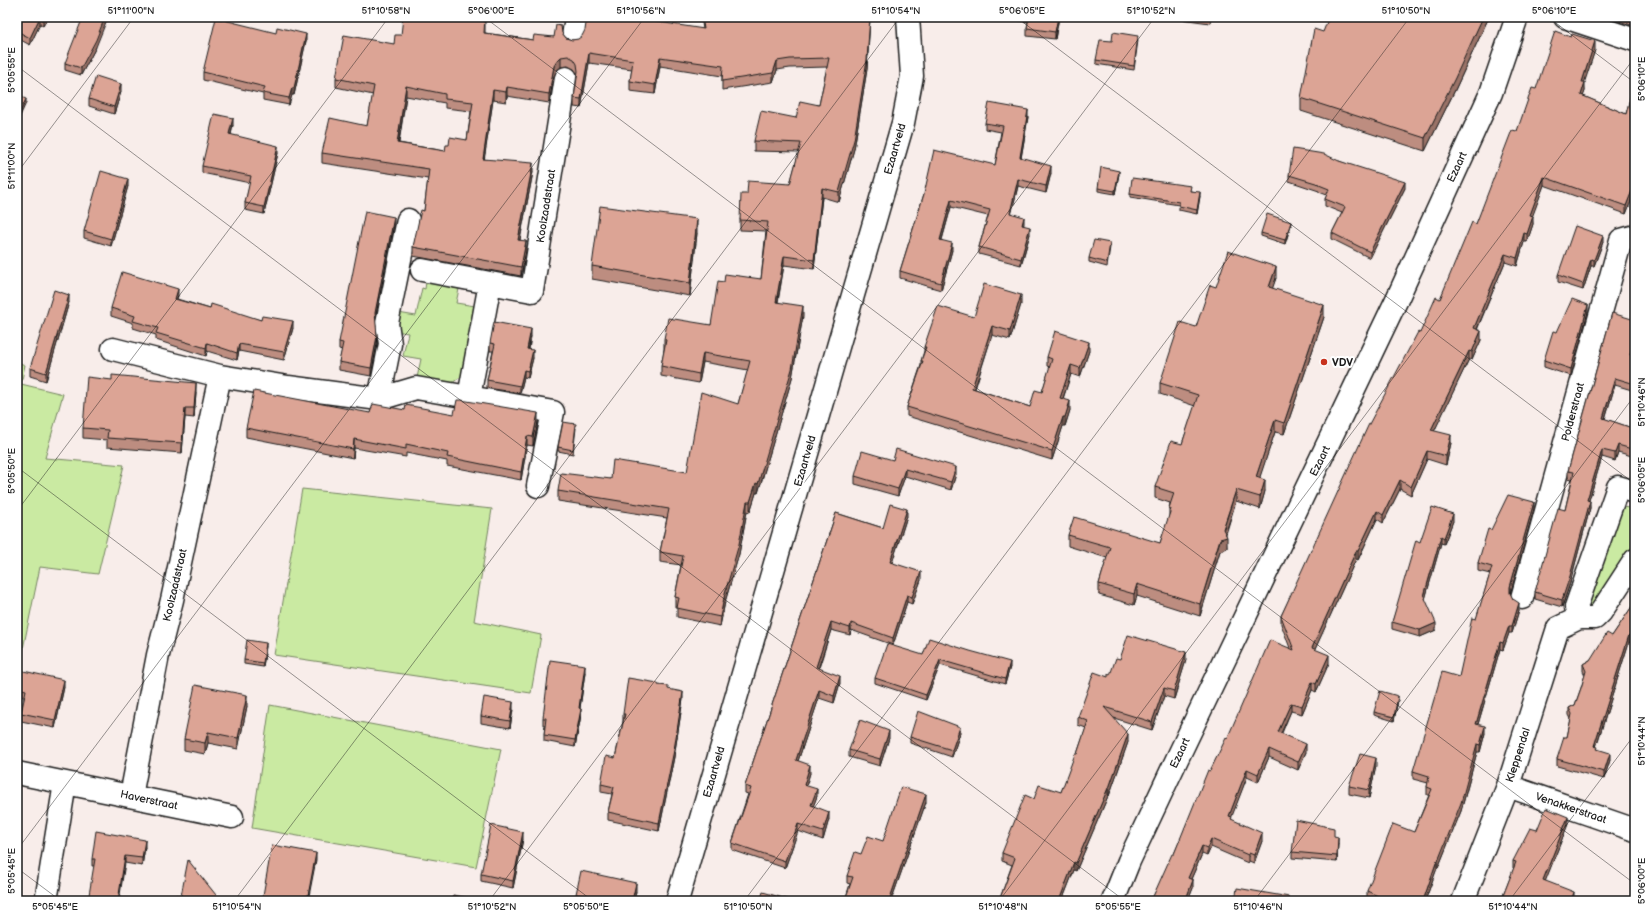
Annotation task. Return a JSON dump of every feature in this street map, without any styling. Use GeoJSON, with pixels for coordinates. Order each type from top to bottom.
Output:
{"type":"FeatureCollection","features":[{"type":"Feature","properties":{"kind":"street","name":"Ezaartveld"},"geometry":{"type":"LineString","coordinates":[[677,901],[903,123],[912,76],[908,17]]}},
{"type":"Feature","properties":{"kind":"street","name":"Ezaart"},"geometry":{"type":"LineString","coordinates":[[1114,901],[1129,861],[1398,297],[1491,93],[1517,17]]}},
{"type":"Feature","properties":{"kind":"street"},"geometry":{"type":"LineString","coordinates":[[1564,17],[1635,40]]}},
{"type":"Feature","properties":{"kind":"street","name":"Koolzaadstraat"},"geometry":{"type":"LineString","coordinates":[[422,270],[532,291],[566,78]]}},
{"type":"Feature","properties":{"kind":"street"},"geometry":{"type":"LineString","coordinates":[[379,399],[390,344],[387,323],[408,220]]}},
{"type":"Feature","properties":{"kind":"street","name":"Polderstraat"},"geometry":{"type":"LineString","coordinates":[[1522,598],[1620,240],[1635,236]]}},
{"type":"Feature","properties":{"kind":"street"},"geometry":{"type":"LineString","coordinates":[[469,397],[490,283]]}},
{"type":"Feature","properties":{"kind":"street"},"geometry":{"type":"LineString","coordinates":[[113,349],[220,376],[379,399],[416,388],[553,412],[538,486]]}},
{"type":"Feature","properties":{"kind":"street","name":"Koolzaadstraat"},"geometry":{"type":"LineString","coordinates":[[131,796],[158,654],[172,600],[220,376]]}},
{"type":"Feature","properties":{"kind":"street"},"geometry":{"type":"LineString","coordinates":[[1579,618],[1576,607],[1618,487],[1635,492]]}},
{"type":"Feature","properties":{"kind":"street","name":"Kleppendal"},"geometry":{"type":"LineString","coordinates":[[1463,901],[1508,786],[1558,628],[1579,618],[1594,618],[1601,612],[1635,560]]}},
{"type":"Feature","properties":{"kind":"street","name":"Haverstraat"},"geometry":{"type":"LineString","coordinates":[[17,773],[232,818]]}},
{"type":"Feature","properties":{"kind":"street"},"geometry":{"type":"LineString","coordinates":[[46,901],[65,783]]}},
{"type":"Feature","properties":{"kind":"street","name":"Venakkerstraat"},"geometry":{"type":"LineString","coordinates":[[1508,786],[1635,830]]}},
{"type":"Feature","properties":{"kind":"green space"},"geometry":{"type":"Polygon","coordinates":[[[426,282],[459,289],[456,303],[475,306],[462,376],[449,385],[417,378],[421,359],[403,356],[408,333],[395,331],[398,313],[416,316],[422,288],[425,289],[426,282]]]}},
{"type":"Feature","properties":{"kind":"green space"},"geometry":{"type":"Polygon","coordinates":[[[17,362],[25,365],[21,384],[63,394],[45,458],[124,465],[98,574],[40,567],[17,678],[17,362]]]}},
{"type":"Feature","properties":{"kind":"green space"},"geometry":{"type":"Polygon","coordinates":[[[302,489],[492,509],[474,621],[541,635],[531,693],[274,655],[302,489]]]}},
{"type":"Feature","properties":{"kind":"green space"},"geometry":{"type":"Polygon","coordinates":[[[1620,507],[1631,508],[1635,511],[1635,548],[1599,603],[1586,609],[1620,507]]]}},
{"type":"Feature","properties":{"kind":"green space"},"geometry":{"type":"Polygon","coordinates":[[[270,705],[501,749],[476,867],[252,828],[270,705]]]}},
{"type":"Feature","properties":{"kind":"building"},"geometry":{"type":"Polygon","coordinates":[[[19,17],[40,17],[30,38],[17,31],[17,21],[19,17]]]}},
{"type":"Feature","properties":{"kind":"building"},"geometry":{"type":"Polygon","coordinates":[[[83,17],[105,17],[96,40],[81,68],[65,63],[83,17]]]}},
{"type":"Feature","properties":{"kind":"building"},"geometry":{"type":"Polygon","coordinates":[[[403,17],[485,17],[484,33],[533,40],[534,35],[554,37],[556,25],[561,26],[562,33],[566,38],[572,40],[578,39],[582,36],[585,30],[587,17],[626,17],[704,29],[702,17],[870,17],[867,60],[854,140],[839,192],[822,188],[814,260],[784,256],[776,302],[803,306],[792,369],[758,484],[756,483],[750,502],[747,502],[739,544],[725,593],[720,617],[677,608],[679,598],[675,597],[683,556],[660,552],[669,509],[558,491],[561,473],[611,479],[613,460],[687,472],[701,392],[738,404],[750,361],[703,353],[699,374],[661,366],[668,318],[711,325],[718,281],[724,282],[725,274],[761,279],[768,222],[740,220],[741,194],[747,194],[748,181],[790,184],[801,143],[754,141],[761,111],[796,118],[800,101],[819,105],[829,58],[790,59],[777,61],[773,73],[722,81],[723,66],[660,57],[655,85],[630,81],[633,60],[589,53],[581,99],[574,98],[578,71],[577,64],[574,59],[568,56],[561,57],[554,66],[549,94],[507,87],[506,92],[493,90],[483,159],[533,163],[518,240],[526,241],[521,267],[413,247],[421,210],[424,211],[429,169],[322,153],[330,118],[367,126],[374,86],[336,78],[344,35],[394,44],[395,35],[401,35],[403,17]],[[406,86],[397,143],[445,151],[446,145],[449,145],[450,137],[467,140],[473,102],[445,99],[445,94],[406,86]]]}},
{"type":"Feature","properties":{"kind":"building"},"geometry":{"type":"Polygon","coordinates":[[[1029,17],[1058,17],[1055,32],[1027,28],[1029,17]]]}},
{"type":"Feature","properties":{"kind":"building"},"geometry":{"type":"Polygon","coordinates":[[[1329,17],[1483,17],[1425,138],[1301,98],[1314,29],[1323,32],[1329,17]]]}},
{"type":"Feature","properties":{"kind":"building"},"geometry":{"type":"Polygon","coordinates":[[[216,18],[276,33],[277,27],[306,34],[294,88],[292,88],[289,98],[263,93],[265,87],[203,72],[216,18]]]}},
{"type":"Feature","properties":{"kind":"building"},"geometry":{"type":"Polygon","coordinates":[[[1555,31],[1571,37],[1572,34],[1595,41],[1582,82],[1585,82],[1581,95],[1626,114],[1635,79],[1635,183],[1626,206],[1544,177],[1530,215],[1533,216],[1527,234],[1524,233],[1517,258],[1505,254],[1474,328],[1481,331],[1472,352],[1469,351],[1431,430],[1451,435],[1446,456],[1427,451],[1411,487],[1400,480],[1383,515],[1377,511],[1358,551],[1356,551],[1312,648],[1329,655],[1316,684],[1312,682],[1302,706],[1291,703],[1278,732],[1306,744],[1298,762],[1269,749],[1258,774],[1247,769],[1229,816],[1232,817],[1231,819],[1262,833],[1254,855],[1249,853],[1248,855],[1211,839],[1207,848],[1202,846],[1188,878],[1193,880],[1186,899],[1194,901],[1151,901],[1172,854],[1174,854],[1208,770],[1210,771],[1226,738],[1227,739],[1270,640],[1294,650],[1281,616],[1368,426],[1418,332],[1420,333],[1436,297],[1440,299],[1472,222],[1476,224],[1512,130],[1517,131],[1532,88],[1536,89],[1555,31]]]}},
{"type":"Feature","properties":{"kind":"building"},"geometry":{"type":"Polygon","coordinates":[[[1113,32],[1138,36],[1134,66],[1096,60],[1100,40],[1112,41],[1113,32]]]}},
{"type":"Feature","properties":{"kind":"building"},"geometry":{"type":"Polygon","coordinates":[[[96,76],[121,84],[114,107],[89,99],[96,76]]]}},
{"type":"Feature","properties":{"kind":"building"},"geometry":{"type":"Polygon","coordinates":[[[17,95],[26,99],[17,119],[17,95]]]}},
{"type":"Feature","properties":{"kind":"building"},"geometry":{"type":"Polygon","coordinates":[[[989,103],[1028,110],[1020,157],[1051,166],[1046,186],[1018,179],[1010,213],[1024,217],[1022,225],[1030,227],[1021,259],[979,247],[990,210],[951,200],[940,240],[952,243],[941,283],[900,271],[924,194],[934,150],[995,165],[1003,126],[985,123],[989,103]]]}},
{"type":"Feature","properties":{"kind":"building"},"geometry":{"type":"Polygon","coordinates":[[[214,114],[233,118],[229,134],[278,146],[264,207],[245,203],[251,176],[202,166],[214,114]]]}},
{"type":"Feature","properties":{"kind":"building"},"geometry":{"type":"Polygon","coordinates":[[[1293,149],[1324,154],[1339,161],[1405,182],[1370,252],[1332,233],[1345,207],[1325,199],[1329,189],[1319,184],[1289,175],[1293,149]]]}},
{"type":"Feature","properties":{"kind":"building"},"geometry":{"type":"Polygon","coordinates":[[[1101,167],[1119,171],[1115,191],[1098,188],[1101,167]]]}},
{"type":"Feature","properties":{"kind":"building"},"geometry":{"type":"Polygon","coordinates":[[[101,171],[128,179],[111,239],[84,231],[101,171]]]}},
{"type":"Feature","properties":{"kind":"building"},"geometry":{"type":"Polygon","coordinates":[[[1132,178],[1191,186],[1190,191],[1200,192],[1197,210],[1179,206],[1179,202],[1130,194],[1132,178]]]}},
{"type":"Feature","properties":{"kind":"building"},"geometry":{"type":"Polygon","coordinates":[[[600,206],[697,219],[690,283],[592,266],[600,206]]]}},
{"type":"Feature","properties":{"kind":"building"},"geometry":{"type":"Polygon","coordinates":[[[365,211],[394,217],[375,313],[377,336],[371,368],[339,362],[343,343],[339,342],[365,211]]]}},
{"type":"Feature","properties":{"kind":"building"},"geometry":{"type":"Polygon","coordinates":[[[1267,214],[1291,222],[1285,240],[1261,233],[1267,214]]]}},
{"type":"Feature","properties":{"kind":"building"},"geometry":{"type":"Polygon","coordinates":[[[1575,226],[1603,236],[1594,260],[1591,259],[1583,284],[1558,275],[1575,226]]]}},
{"type":"Feature","properties":{"kind":"building"},"geometry":{"type":"Polygon","coordinates":[[[1094,240],[1110,243],[1107,263],[1089,258],[1094,240]]]}},
{"type":"Feature","properties":{"kind":"building"},"geometry":{"type":"Polygon","coordinates":[[[1228,251],[1276,267],[1269,287],[1324,305],[1284,423],[1275,420],[1256,477],[1265,480],[1260,497],[1236,490],[1223,529],[1227,537],[1220,539],[1200,604],[1137,584],[1134,594],[1099,584],[1110,547],[1068,535],[1074,517],[1160,543],[1171,509],[1169,508],[1174,493],[1155,487],[1171,441],[1182,444],[1198,395],[1160,383],[1180,322],[1196,327],[1210,285],[1216,287],[1228,251]]]}},
{"type":"Feature","properties":{"kind":"building"},"geometry":{"type":"Polygon","coordinates":[[[122,272],[178,289],[175,299],[210,309],[211,304],[261,320],[262,316],[293,321],[284,352],[239,344],[237,353],[207,343],[206,348],[156,333],[158,328],[133,321],[135,316],[111,308],[122,272]]]}},
{"type":"Feature","properties":{"kind":"building"},"geometry":{"type":"Polygon","coordinates":[[[984,284],[1021,295],[1010,331],[992,326],[972,388],[1030,407],[1035,390],[1042,392],[1052,359],[1047,357],[1055,331],[1089,342],[1080,368],[1071,365],[1060,398],[1070,401],[1052,451],[907,407],[923,361],[921,361],[926,347],[924,347],[938,306],[974,317],[984,284]]]}},
{"type":"Feature","properties":{"kind":"building"},"geometry":{"type":"Polygon","coordinates":[[[54,290],[69,295],[46,373],[30,368],[54,290]]]}},
{"type":"Feature","properties":{"kind":"building"},"geometry":{"type":"Polygon","coordinates":[[[1572,299],[1588,305],[1571,369],[1544,360],[1553,331],[1557,332],[1572,299]]]}},
{"type":"Feature","properties":{"kind":"building"},"geometry":{"type":"Polygon","coordinates":[[[1612,313],[1635,320],[1635,336],[1630,355],[1635,357],[1635,384],[1615,378],[1603,418],[1635,429],[1635,450],[1618,445],[1615,453],[1602,450],[1587,500],[1590,501],[1562,600],[1535,592],[1558,508],[1565,510],[1574,472],[1568,471],[1612,313]]]}},
{"type":"Feature","properties":{"kind":"building"},"geometry":{"type":"Polygon","coordinates":[[[494,322],[531,329],[527,349],[533,350],[528,371],[524,370],[520,386],[487,380],[495,344],[490,343],[494,322]]]}},
{"type":"Feature","properties":{"kind":"building"},"geometry":{"type":"Polygon","coordinates":[[[112,375],[196,383],[194,408],[185,408],[182,443],[107,438],[108,430],[83,428],[87,377],[112,380],[112,375]]]}},
{"type":"Feature","properties":{"kind":"building"},"geometry":{"type":"Polygon","coordinates":[[[254,391],[370,413],[373,404],[405,410],[406,405],[454,414],[457,400],[461,400],[538,413],[533,437],[527,436],[521,472],[447,457],[448,453],[406,444],[406,449],[354,439],[353,449],[246,428],[254,391]]]}},
{"type":"Feature","properties":{"kind":"building"},"geometry":{"type":"Polygon","coordinates":[[[563,422],[576,424],[573,450],[558,447],[563,422]]]}},
{"type":"Feature","properties":{"kind":"building"},"geometry":{"type":"Polygon","coordinates":[[[896,449],[956,467],[951,482],[905,469],[898,489],[855,476],[862,451],[893,460],[896,449]]]}},
{"type":"Feature","properties":{"kind":"building"},"geometry":{"type":"Polygon","coordinates":[[[1508,495],[1534,502],[1510,587],[1510,593],[1513,599],[1519,603],[1512,626],[1509,626],[1503,643],[1500,642],[1476,724],[1485,726],[1480,745],[1477,744],[1461,803],[1438,861],[1437,860],[1423,901],[1378,901],[1380,897],[1367,891],[1393,824],[1414,832],[1432,789],[1427,787],[1429,776],[1413,771],[1442,672],[1459,677],[1472,618],[1476,619],[1492,567],[1478,563],[1488,529],[1491,530],[1508,495]]]}},
{"type":"Feature","properties":{"kind":"building"},"geometry":{"type":"Polygon","coordinates":[[[890,504],[907,509],[890,562],[921,572],[912,597],[907,595],[893,638],[851,623],[850,628],[831,622],[816,667],[840,676],[834,696],[819,690],[796,760],[810,765],[804,785],[817,789],[811,805],[829,812],[823,832],[798,824],[785,861],[732,843],[751,788],[745,786],[836,513],[883,528],[890,504]]]}},
{"type":"Feature","properties":{"kind":"building"},"geometry":{"type":"Polygon","coordinates":[[[1432,507],[1453,514],[1444,538],[1441,536],[1424,596],[1436,623],[1420,630],[1392,622],[1416,540],[1420,542],[1432,507]]]}},
{"type":"Feature","properties":{"kind":"building"},"geometry":{"type":"Polygon","coordinates":[[[1635,602],[1635,639],[1629,635],[1594,746],[1598,747],[1597,749],[1610,753],[1604,772],[1557,759],[1564,737],[1567,737],[1572,714],[1569,708],[1575,705],[1586,671],[1583,664],[1590,660],[1607,633],[1612,636],[1635,602]]]}},
{"type":"Feature","properties":{"kind":"building"},"geometry":{"type":"Polygon","coordinates":[[[1128,635],[1186,652],[1174,691],[1164,688],[1152,722],[1104,707],[1128,734],[1109,788],[1076,863],[1074,862],[1059,901],[999,901],[1015,858],[1002,853],[1025,795],[1034,799],[1039,785],[1061,792],[1075,754],[1077,754],[1088,721],[1078,717],[1094,672],[1108,677],[1108,674],[1110,675],[1116,658],[1120,659],[1128,635]]]}},
{"type":"Feature","properties":{"kind":"building"},"geometry":{"type":"Polygon","coordinates":[[[929,638],[1010,662],[1005,679],[940,660],[926,695],[875,678],[887,644],[923,655],[929,638]]]}},
{"type":"Feature","properties":{"kind":"building"},"geometry":{"type":"Polygon","coordinates":[[[247,640],[266,643],[263,663],[244,660],[247,640]]]}},
{"type":"Feature","properties":{"kind":"building"},"geometry":{"type":"Polygon","coordinates":[[[550,660],[585,665],[579,708],[581,709],[575,740],[544,735],[546,718],[543,718],[550,660]]]}},
{"type":"Feature","properties":{"kind":"building"},"geometry":{"type":"Polygon","coordinates":[[[19,670],[64,680],[55,720],[21,713],[26,690],[17,688],[19,670]]]}},
{"type":"Feature","properties":{"kind":"building"},"geometry":{"type":"Polygon","coordinates":[[[628,678],[658,683],[658,685],[668,686],[668,689],[683,692],[674,750],[659,823],[608,812],[614,787],[601,784],[606,756],[615,758],[625,714],[623,714],[628,678]]]}},
{"type":"Feature","properties":{"kind":"building"},"geometry":{"type":"Polygon","coordinates":[[[195,685],[247,695],[238,738],[208,732],[205,743],[184,739],[195,685]]]}},
{"type":"Feature","properties":{"kind":"building"},"geometry":{"type":"Polygon","coordinates":[[[1380,691],[1398,696],[1394,717],[1374,712],[1380,691]]]}},
{"type":"Feature","properties":{"kind":"building"},"geometry":{"type":"Polygon","coordinates":[[[484,697],[513,702],[510,721],[481,716],[484,697]]]}},
{"type":"Feature","properties":{"kind":"building"},"geometry":{"type":"Polygon","coordinates":[[[918,711],[960,727],[952,750],[910,737],[918,711]]]}},
{"type":"Feature","properties":{"kind":"building"},"geometry":{"type":"Polygon","coordinates":[[[860,720],[889,731],[880,759],[849,750],[860,720]]]}},
{"type":"Feature","properties":{"kind":"building"},"geometry":{"type":"Polygon","coordinates":[[[1360,754],[1376,758],[1369,790],[1349,786],[1360,754]]]}},
{"type":"Feature","properties":{"kind":"building"},"geometry":{"type":"Polygon","coordinates":[[[901,787],[926,794],[889,901],[854,901],[855,900],[846,897],[853,877],[847,876],[855,852],[861,854],[868,836],[883,841],[901,787]]]}},
{"type":"Feature","properties":{"kind":"building"},"geometry":{"type":"Polygon","coordinates":[[[1546,808],[1568,817],[1543,880],[1574,892],[1571,901],[1501,901],[1516,862],[1513,861],[1530,828],[1537,830],[1546,808]]]}},
{"type":"Feature","properties":{"kind":"building"},"geometry":{"type":"Polygon","coordinates":[[[17,812],[19,812],[17,826],[17,812]]]}},
{"type":"Feature","properties":{"kind":"building"},"geometry":{"type":"Polygon","coordinates":[[[1296,820],[1334,828],[1334,836],[1338,837],[1337,856],[1292,852],[1296,820]]]}},
{"type":"Feature","properties":{"kind":"building"},"geometry":{"type":"Polygon","coordinates":[[[491,825],[523,832],[513,881],[481,874],[491,825]]]}},
{"type":"Feature","properties":{"kind":"building"},"geometry":{"type":"Polygon","coordinates":[[[96,831],[145,840],[142,858],[125,856],[118,901],[88,901],[95,859],[92,859],[96,831]]]}},
{"type":"Feature","properties":{"kind":"building"},"geometry":{"type":"Polygon","coordinates":[[[272,845],[316,853],[307,901],[262,901],[272,845]]]}},
{"type":"Feature","properties":{"kind":"building"},"geometry":{"type":"Polygon","coordinates":[[[188,860],[220,900],[219,901],[175,901],[176,895],[181,896],[188,860]]]}},
{"type":"Feature","properties":{"kind":"building"},"geometry":{"type":"Polygon","coordinates":[[[581,871],[636,883],[632,901],[609,901],[576,894],[581,871]]]}},
{"type":"Feature","properties":{"kind":"building"},"geometry":{"type":"Polygon","coordinates":[[[1237,888],[1289,897],[1288,901],[1235,901],[1237,888]]]}},
{"type":"Feature","properties":{"kind":"building"},"geometry":{"type":"Polygon","coordinates":[[[763,892],[793,901],[760,901],[763,892]]]}},
{"type":"Feature","properties":{"kind":"building"},"geometry":{"type":"Polygon","coordinates":[[[453,895],[479,900],[452,901],[453,895]]]}},
{"type":"Feature","properties":{"kind":"place","name":"VDV"},"geometry":{"type":"Point","coordinates":[1324,362]}}]}
